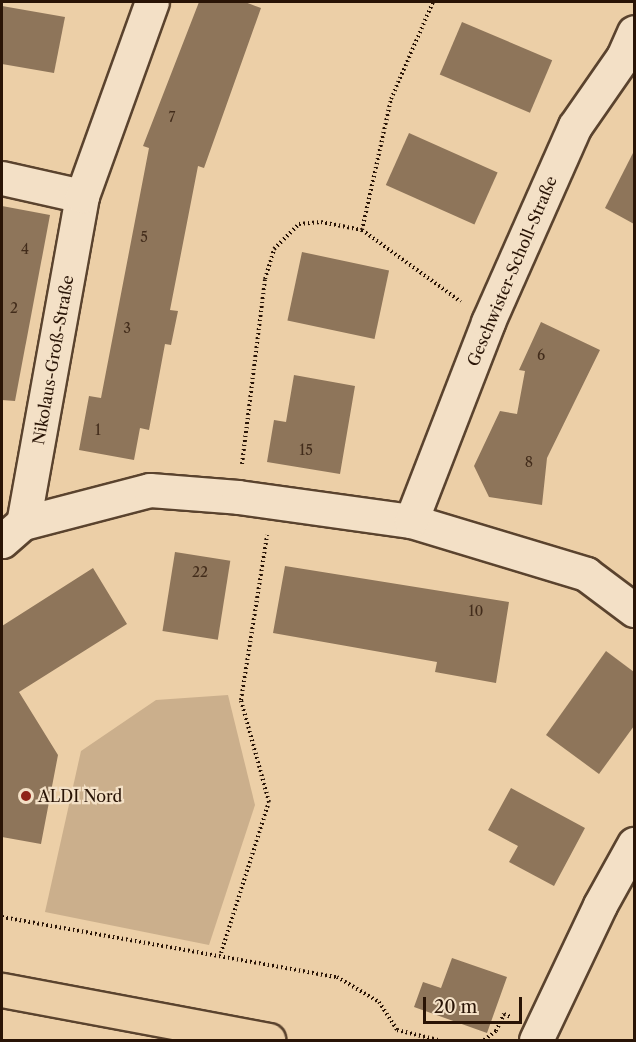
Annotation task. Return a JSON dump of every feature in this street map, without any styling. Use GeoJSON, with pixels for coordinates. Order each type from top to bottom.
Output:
{"type":"FeatureCollection","features":[{"type":"Feature","properties":{"kind":"main road"},"geometry":{"type":"LineString","coordinates":[[2,990],[268,1041]]}},
{"type":"Feature","properties":{"kind":"street","name":"Nikolaus-Groß-Straße"},"geometry":{"type":"LineString","coordinates":[[12,532],[82,196],[152,2]]}},
{"type":"Feature","properties":{"kind":"street","name":"Geschwister-Scholl-Straße"},"geometry":{"type":"LineString","coordinates":[[411,521],[489,322],[575,126],[623,57],[634,33]]}},
{"type":"Feature","properties":{"kind":"street"},"geometry":{"type":"LineString","coordinates":[[2,178],[82,196]]}},
{"type":"Feature","properties":{"kind":"street"},"geometry":{"type":"LineString","coordinates":[[12,532],[150,490],[238,497],[272,504],[411,521],[586,573],[634,610]]}},
{"type":"Feature","properties":{"kind":"street"},"geometry":{"type":"LineString","coordinates":[[536,1041],[600,905],[634,844]]}},
{"type":"Feature","properties":{"kind":"path"},"geometry":{"type":"LineString","coordinates":[[362,230],[391,99],[433,2]]}},
{"type":"Feature","properties":{"kind":"path"},"geometry":{"type":"LineString","coordinates":[[238,497],[265,279],[274,249],[299,224],[321,222],[362,230],[489,322]]}},
{"type":"Feature","properties":{"kind":"path"},"geometry":{"type":"LineString","coordinates":[[221,953],[269,802],[241,700],[272,504]]}},
{"type":"Feature","properties":{"kind":"path"},"geometry":{"type":"LineString","coordinates":[[2,917],[221,953],[337,977],[379,1002],[397,1030],[438,1041]]}},
{"type":"Feature","properties":{"kind":"shaded area"},"geometry":{"type":"Polygon","coordinates":[[[228,695],[255,805],[209,945],[45,912],[81,751],[156,700],[228,695]]]}},
{"type":"Feature","properties":{"kind":"building"},"geometry":{"type":"Polygon","coordinates":[[[199,2],[245,2],[261,8],[204,168],[198,166],[170,310],[178,311],[171,345],[165,344],[149,430],[140,428],[134,460],[79,450],[89,396],[101,398],[149,148],[143,146],[199,2]]]}},
{"type":"Feature","properties":{"kind":"building"},"geometry":{"type":"Polygon","coordinates":[[[2,6],[65,17],[54,73],[2,64],[2,6]]]}},
{"type":"Feature","properties":{"kind":"building"},"geometry":{"type":"Polygon","coordinates":[[[462,22],[552,60],[530,113],[440,74],[462,22]]]}},
{"type":"Feature","properties":{"kind":"building"},"geometry":{"type":"Polygon","coordinates":[[[409,133],[498,172],[474,225],[386,185],[409,133]]]}},
{"type":"Feature","properties":{"kind":"building"},"geometry":{"type":"Polygon","coordinates":[[[634,151],[634,224],[605,208],[634,151]]]}},
{"type":"Feature","properties":{"kind":"building"},"geometry":{"type":"Polygon","coordinates":[[[2,206],[50,215],[15,401],[2,400],[2,206]]]}},
{"type":"Feature","properties":{"kind":"building"},"geometry":{"type":"Polygon","coordinates":[[[302,252],[389,271],[375,339],[287,320],[302,252]]]}},
{"type":"Feature","properties":{"kind":"building"},"geometry":{"type":"Polygon","coordinates":[[[541,322],[600,350],[547,458],[542,505],[489,497],[474,466],[500,411],[517,414],[525,371],[519,370],[541,322]]]}},
{"type":"Feature","properties":{"kind":"building"},"geometry":{"type":"Polygon","coordinates":[[[294,375],[355,386],[340,474],[267,462],[274,420],[286,422],[294,375]]]}},
{"type":"Feature","properties":{"kind":"building"},"geometry":{"type":"Polygon","coordinates":[[[175,552],[230,561],[218,640],[162,631],[175,552]]]}},
{"type":"Feature","properties":{"kind":"building"},"geometry":{"type":"Polygon","coordinates":[[[285,566],[509,602],[496,683],[435,672],[437,662],[273,633],[285,566]]]}},
{"type":"Feature","properties":{"kind":"building"},"geometry":{"type":"Polygon","coordinates":[[[93,568],[127,624],[19,692],[58,755],[41,844],[2,837],[2,626],[93,568]]]}},
{"type":"Feature","properties":{"kind":"building"},"geometry":{"type":"Polygon","coordinates":[[[606,651],[634,672],[634,726],[599,774],[546,735],[606,651]]]}},
{"type":"Feature","properties":{"kind":"building"},"geometry":{"type":"Polygon","coordinates":[[[511,788],[585,828],[554,886],[509,862],[518,846],[488,830],[511,788]]]}},
{"type":"Feature","properties":{"kind":"building"},"geometry":{"type":"Polygon","coordinates":[[[452,958],[507,977],[487,1033],[414,1007],[423,982],[441,988],[452,958]]]}},
{"type":"Feature","properties":{"kind":"place","name":"ALDI Nord"},"geometry":{"type":"Point","coordinates":[26,796]}}]}
